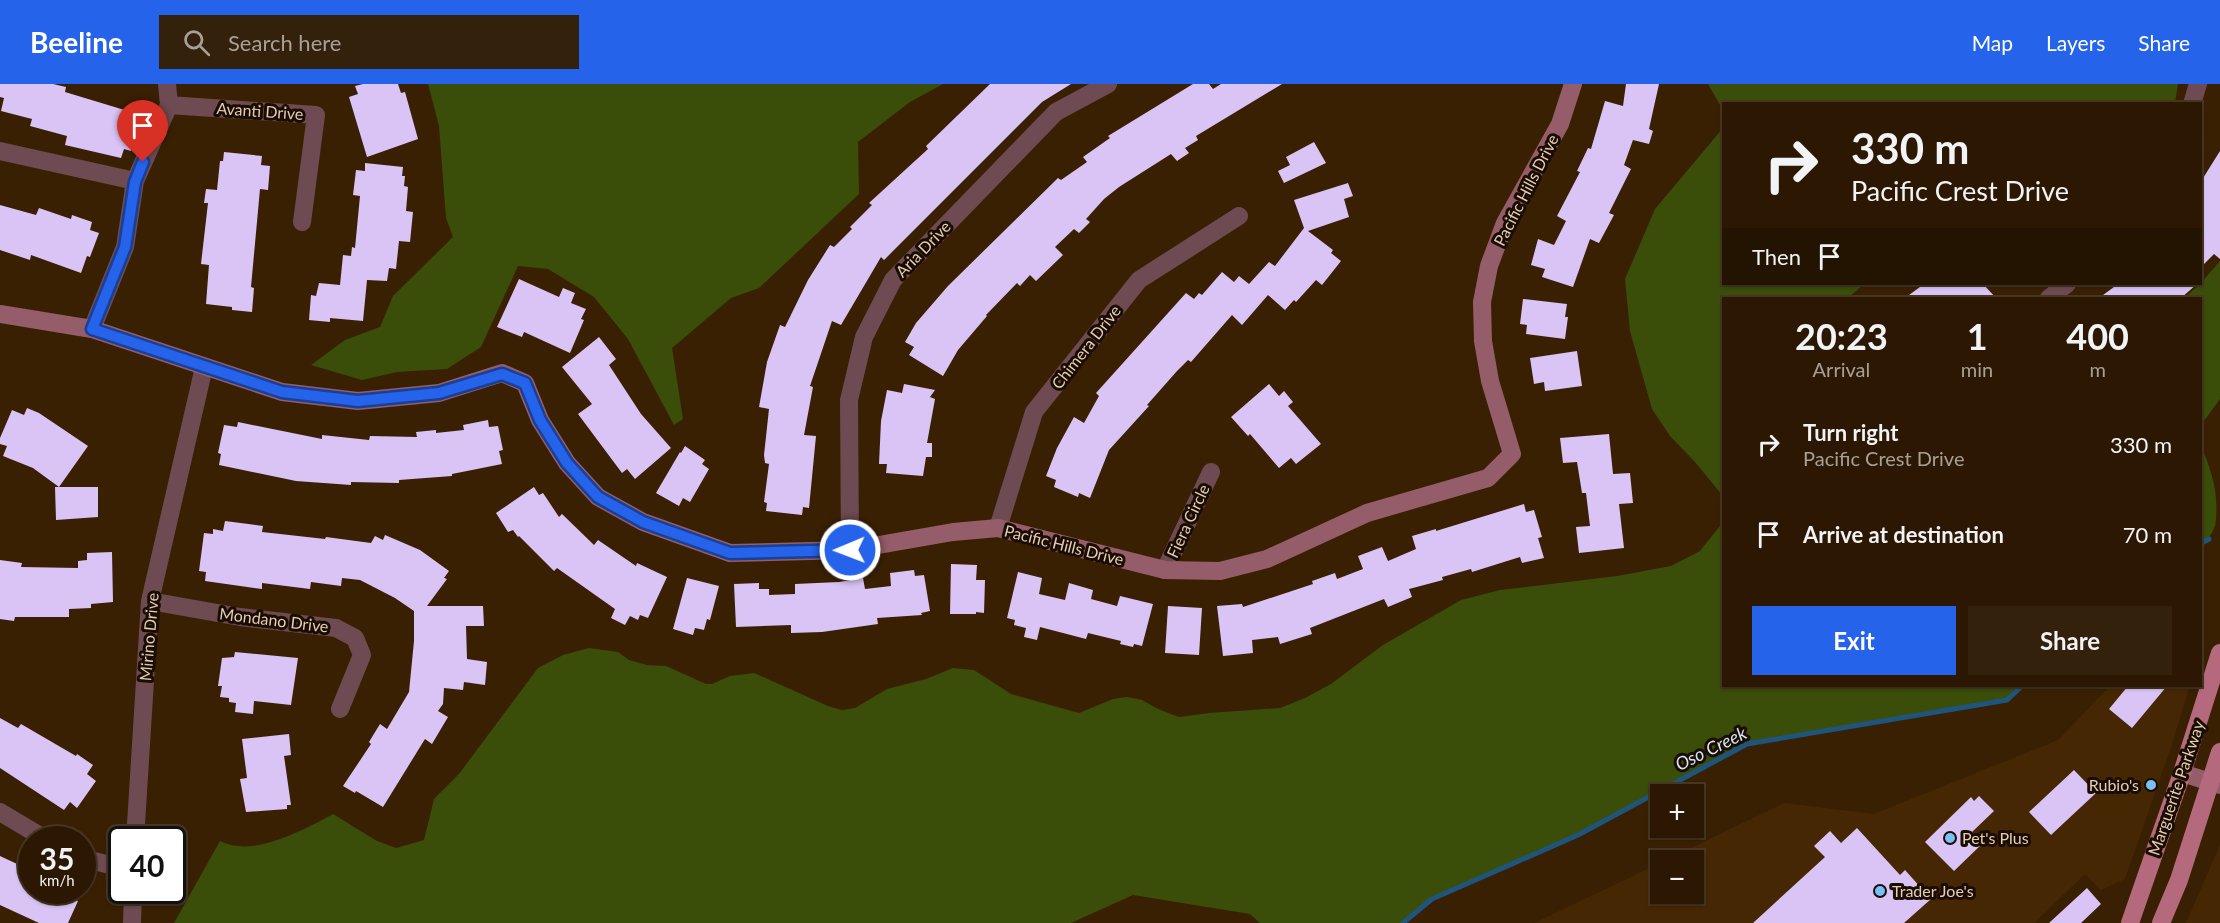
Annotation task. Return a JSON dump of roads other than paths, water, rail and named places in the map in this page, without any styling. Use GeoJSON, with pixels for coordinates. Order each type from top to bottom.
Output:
{"type":"FeatureCollection","features":[{"type":"Feature","properties":{"kind":"main road","name":"Marguerite Parkway"},"geometry":{"type":"LineString","coordinates":[[2130,923],[2182,773],[2220,653]]}},
{"type":"Feature","properties":{"kind":"main road","name":"Marguerite Parkway"},"geometry":{"type":"LineString","coordinates":[[2161,923],[2215,784],[2220,752]]}},
{"type":"Feature","properties":{"kind":"street"},"geometry":{"type":"LineString","coordinates":[[92,329],[125,247],[135,182],[169,105],[167,84]]}},
{"type":"Feature","properties":{"kind":"street","name":"Aria Drive"},"geometry":{"type":"LineString","coordinates":[[850,550],[849,400],[864,337],[893,280],[1056,112],[1108,84]]}},
{"type":"Feature","properties":{"kind":"street","name":"Pacific Hills Drive"},"geometry":{"type":"LineString","coordinates":[[0,314],[92,329],[282,392],[358,401],[439,393],[502,374],[525,383],[540,420],[567,463],[598,497],[643,522],[730,553],[850,550],[953,532],[998,528],[1165,570],[1220,571],[1267,559],[1367,513],[1488,478],[1512,454],[1490,381],[1483,341],[1482,302],[1489,266],[1505,223],[1560,124],[1573,84]]}},
{"type":"Feature","properties":{"kind":"street"},"geometry":{"type":"LineString","coordinates":[[2193,102],[2198,84]]}},
{"type":"Feature","properties":{"kind":"street","name":"Avanti Drive"},"geometry":{"type":"LineString","coordinates":[[169,105],[316,115],[302,222]]}},
{"type":"Feature","properties":{"kind":"street"},"geometry":{"type":"LineString","coordinates":[[0,151],[135,182]]}},
{"type":"Feature","properties":{"kind":"street","name":"Chimera Drive"},"geometry":{"type":"LineString","coordinates":[[998,528],[1034,412],[1139,280],[1239,216]]}},
{"type":"Feature","properties":{"kind":"street"},"geometry":{"type":"LineString","coordinates":[[2050,297],[2066,285]]}},
{"type":"Feature","properties":{"kind":"street","name":"Mirino Drive"},"geometry":{"type":"LineString","coordinates":[[136,826],[150,601],[204,367]]}},
{"type":"Feature","properties":{"kind":"street","name":"Fiera Circle"},"geometry":{"type":"LineString","coordinates":[[1165,570],[1211,472]]}},
{"type":"Feature","properties":{"kind":"street","name":"Mondano Drive"},"geometry":{"type":"LineString","coordinates":[[150,601],[240,617],[336,628],[355,638],[362,655],[340,709]]}},
{"type":"Feature","properties":{"kind":"street"},"geometry":{"type":"LineString","coordinates":[[2182,773],[2215,784]]}},
{"type":"Feature","properties":{"kind":"street"},"geometry":{"type":"LineString","coordinates":[[0,812],[24,826]]}},
{"type":"Feature","properties":{"kind":"street"},"geometry":{"type":"LineString","coordinates":[[132,923],[133,904]]}},
{"type":"Feature","properties":{"kind":"waterway","name":"Oso Creek"},"geometry":{"type":"LineString","coordinates":[[2202,543],[2209,539]]}},
{"type":"Feature","properties":{"kind":"waterway","name":"Oso Creek"},"geometry":{"type":"LineString","coordinates":[[1403,923],[1432,899],[1578,835],[1747,744],[2007,700],[2021,687]]}},
{"type":"Feature","properties":{"kind":"place","name":"Rubio's"},"geometry":{"type":"Point","coordinates":[2151,785]}},
{"type":"Feature","properties":{"kind":"place","name":"Pet's Plus"},"geometry":{"type":"Point","coordinates":[1950,838]}},
{"type":"Feature","properties":{"kind":"place","name":"Trader Joe's"},"geometry":{"type":"Point","coordinates":[1880,891]}}]}
